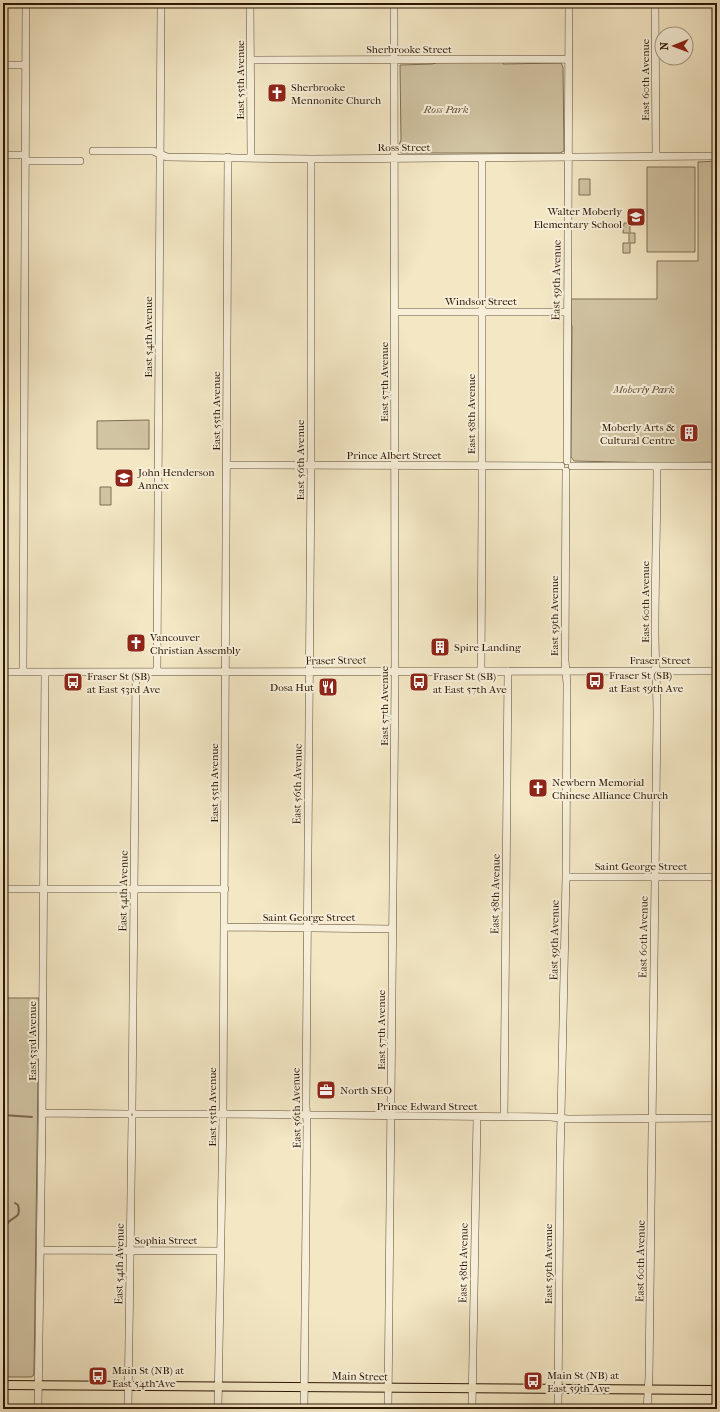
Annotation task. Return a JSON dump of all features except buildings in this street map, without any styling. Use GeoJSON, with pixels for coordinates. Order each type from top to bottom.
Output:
{"type":"FeatureCollection","features":[{"type":"Feature","properties":{"kind":"main road","name":"Main Street"},"geometry":{"type":"LineString","coordinates":[[3,1385],[717,1390]]}},
{"type":"Feature","properties":{"kind":"street"},"geometry":{"type":"LineString","coordinates":[[23,672],[26,3]]}},
{"type":"Feature","properties":{"kind":"street","name":"East 54th Avenue"},"geometry":{"type":"LineString","coordinates":[[157,672],[161,3]]}},
{"type":"Feature","properties":{"kind":"street","name":"East 55th Avenue"},"geometry":{"type":"LineString","coordinates":[[250,3],[251,157]]}},
{"type":"Feature","properties":{"kind":"street","name":"East 57th Avenue"},"geometry":{"type":"LineString","coordinates":[[388,1409],[395,671],[396,312],[394,3]]}},
{"type":"Feature","properties":{"kind":"street","name":"East 59th Avenue"},"geometry":{"type":"LineString","coordinates":[[558,1409],[560,1164],[566,878],[565,660],[569,158],[568,3]]}},
{"type":"Feature","properties":{"kind":"street","name":"East 60th Avenue"},"geometry":{"type":"LineString","coordinates":[[655,3],[656,157]]}},
{"type":"Feature","properties":{"kind":"street","name":"Sherbrooke Street"},"geometry":{"type":"LineString","coordinates":[[250,60],[568,58]]}},
{"type":"Feature","properties":{"kind":"street"},"geometry":{"type":"LineString","coordinates":[[3,65],[25,65]]}},
{"type":"Feature","properties":{"kind":"street","name":"Ross Street"},"geometry":{"type":"LineString","coordinates":[[93,151],[153,151],[169,157],[311,159],[717,156]]}},
{"type":"Feature","properties":{"kind":"street"},"geometry":{"type":"LineString","coordinates":[[3,155],[25,158],[80,161]]}},
{"type":"Feature","properties":{"kind":"street","name":"East 55th Avenue"},"geometry":{"type":"LineString","coordinates":[[218,1409],[225,927],[228,157]]}},
{"type":"Feature","properties":{"kind":"street","name":"East 58th Avenue"},"geometry":{"type":"LineString","coordinates":[[481,671],[482,158]]}},
{"type":"Feature","properties":{"kind":"street","name":"East 56th Avenue"},"geometry":{"type":"LineString","coordinates":[[304,1409],[307,1115],[306,928],[310,672],[311,159]]}},
{"type":"Feature","properties":{"kind":"street","name":"Windsor Street"},"geometry":{"type":"LineString","coordinates":[[396,312],[567,312]]}},
{"type":"Feature","properties":{"kind":"street","name":"Prince Albert Street"},"geometry":{"type":"LineString","coordinates":[[227,465],[717,466]]}},
{"type":"Feature","properties":{"kind":"street","name":"East 60th Avenue"},"geometry":{"type":"LineString","coordinates":[[648,1409],[657,671],[655,631],[657,466]]}},
{"type":"Feature","properties":{"kind":"street","name":"East 58th Avenue"},"geometry":{"type":"LineString","coordinates":[[504,1117],[508,671]]}},
{"type":"Feature","properties":{"kind":"street","name":"Fraser Street"},"geometry":{"type":"LineString","coordinates":[[3,672],[717,671]]}},
{"type":"Feature","properties":{"kind":"street","name":"East 53rd Avenue"},"geometry":{"type":"LineString","coordinates":[[38,1409],[45,672]]}},
{"type":"Feature","properties":{"kind":"street","name":"East 54th Avenue"},"geometry":{"type":"LineString","coordinates":[[128,1409],[136,672]]}},
{"type":"Feature","properties":{"kind":"street","name":"Saint George Street"},"geometry":{"type":"LineString","coordinates":[[566,878],[717,877]]}},
{"type":"Feature","properties":{"kind":"street"},"geometry":{"type":"LineString","coordinates":[[3,889],[225,889]]}},
{"type":"Feature","properties":{"kind":"street","name":"Saint George Street"},"geometry":{"type":"LineString","coordinates":[[225,927],[393,928]]}},
{"type":"Feature","properties":{"kind":"street","name":"Prince Edward Street"},"geometry":{"type":"LineString","coordinates":[[42,1113],[717,1118]]}},
{"type":"Feature","properties":{"kind":"street","name":"East 58th Avenue"},"geometry":{"type":"LineString","coordinates":[[472,1409],[477,1117]]}},
{"type":"Feature","properties":{"kind":"street","name":"Sophia Street"},"geometry":{"type":"LineString","coordinates":[[40,1250],[220,1251]]}},
{"type":"Feature","properties":{"kind":"green space","name":"Ross Park"},"geometry":{"type":"Polygon","coordinates":[[[438,61],[503,62],[503,64],[561,63],[563,67],[564,151],[560,153],[401,153],[399,145],[401,140],[400,65],[432,64],[438,61]]]}},
{"type":"Feature","properties":{"kind":"green space","name":"Moberly Park"},"geometry":{"type":"Polygon","coordinates":[[[717,161],[717,462],[661,463],[574,461],[571,457],[571,301],[572,299],[657,299],[657,261],[698,261],[698,162],[717,161]]]}},
{"type":"Feature","properties":{"kind":"green space"},"geometry":{"type":"Polygon","coordinates":[[[647,167],[695,167],[695,252],[647,252],[647,167]]]}},
{"type":"Feature","properties":{"kind":"green space"},"geometry":{"type":"Polygon","coordinates":[[[579,179],[590,179],[590,195],[579,195],[579,179]]]}},
{"type":"Feature","properties":{"kind":"green space"},"geometry":{"type":"Polygon","coordinates":[[[628,213],[635,214],[635,223],[630,223],[630,233],[635,233],[635,243],[630,243],[630,253],[623,253],[623,243],[629,243],[629,233],[623,233],[624,223],[628,223],[628,213]]]}},
{"type":"Feature","properties":{"kind":"green space"},"geometry":{"type":"Polygon","coordinates":[[[149,420],[149,449],[97,449],[97,421],[149,420]]]}},
{"type":"Feature","properties":{"kind":"green space"},"geometry":{"type":"Polygon","coordinates":[[[100,487],[111,487],[111,505],[100,505],[100,487]]]}},
{"type":"Feature","properties":{"kind":"green space"},"geometry":{"type":"Polygon","coordinates":[[[3,998],[39,998],[34,1373],[31,1377],[3,1377],[3,998]]]}},
{"type":"Feature","properties":{"kind":"waterway"},"geometry":{"type":"LineString","coordinates":[[3,1115],[32,1117]]}},
{"type":"Feature","properties":{"kind":"waterway"},"geometry":{"type":"LineString","coordinates":[[6,1225],[19,1213],[18,1205],[15,1203]]}},
{"type":"Feature","properties":{"kind":"place","name":"Sherbrooke Mennonite Church"},"geometry":{"type":"Point","coordinates":[277,93]}},
{"type":"Feature","properties":{"kind":"place","name":"Walter Moberly Elementary School"},"geometry":{"type":"Point","coordinates":[636,217]}},
{"type":"Feature","properties":{"kind":"place","name":"Moberly Arts & Cultural Centre"},"geometry":{"type":"Point","coordinates":[689,433]}},
{"type":"Feature","properties":{"kind":"place","name":"John Henderson Annex"},"geometry":{"type":"Point","coordinates":[124,478]}},
{"type":"Feature","properties":{"kind":"place","name":"Vancouver Christian Assembly"},"geometry":{"type":"Point","coordinates":[136,643]}},
{"type":"Feature","properties":{"kind":"place","name":"Spire Landing"},"geometry":{"type":"Point","coordinates":[440,647]}},
{"type":"Feature","properties":{"kind":"place","name":"Fraser St (SB) at East 59th Ave"},"geometry":{"type":"Point","coordinates":[595,681]}},
{"type":"Feature","properties":{"kind":"place","name":"Fraser St (SB) at East 53rd Ave"},"geometry":{"type":"Point","coordinates":[73,682]}},
{"type":"Feature","properties":{"kind":"place","name":"Fraser St (SB) at East 57th Ave"},"geometry":{"type":"Point","coordinates":[419,682]}},
{"type":"Feature","properties":{"kind":"place","name":"Dosa Hut"},"geometry":{"type":"Point","coordinates":[328,687]}},
{"type":"Feature","properties":{"kind":"place","name":"Newbern Memorial Chinese Alliance Church"},"geometry":{"type":"Point","coordinates":[538,788]}},
{"type":"Feature","properties":{"kind":"place","name":"North SEO"},"geometry":{"type":"Point","coordinates":[326,1090]}},
{"type":"Feature","properties":{"kind":"place","name":"Main St (NB) at East 54th Ave"},"geometry":{"type":"Point","coordinates":[98,1376]}},
{"type":"Feature","properties":{"kind":"place","name":"Main St (NB) at East 59th Ave"},"geometry":{"type":"Point","coordinates":[533,1381]}}]}
